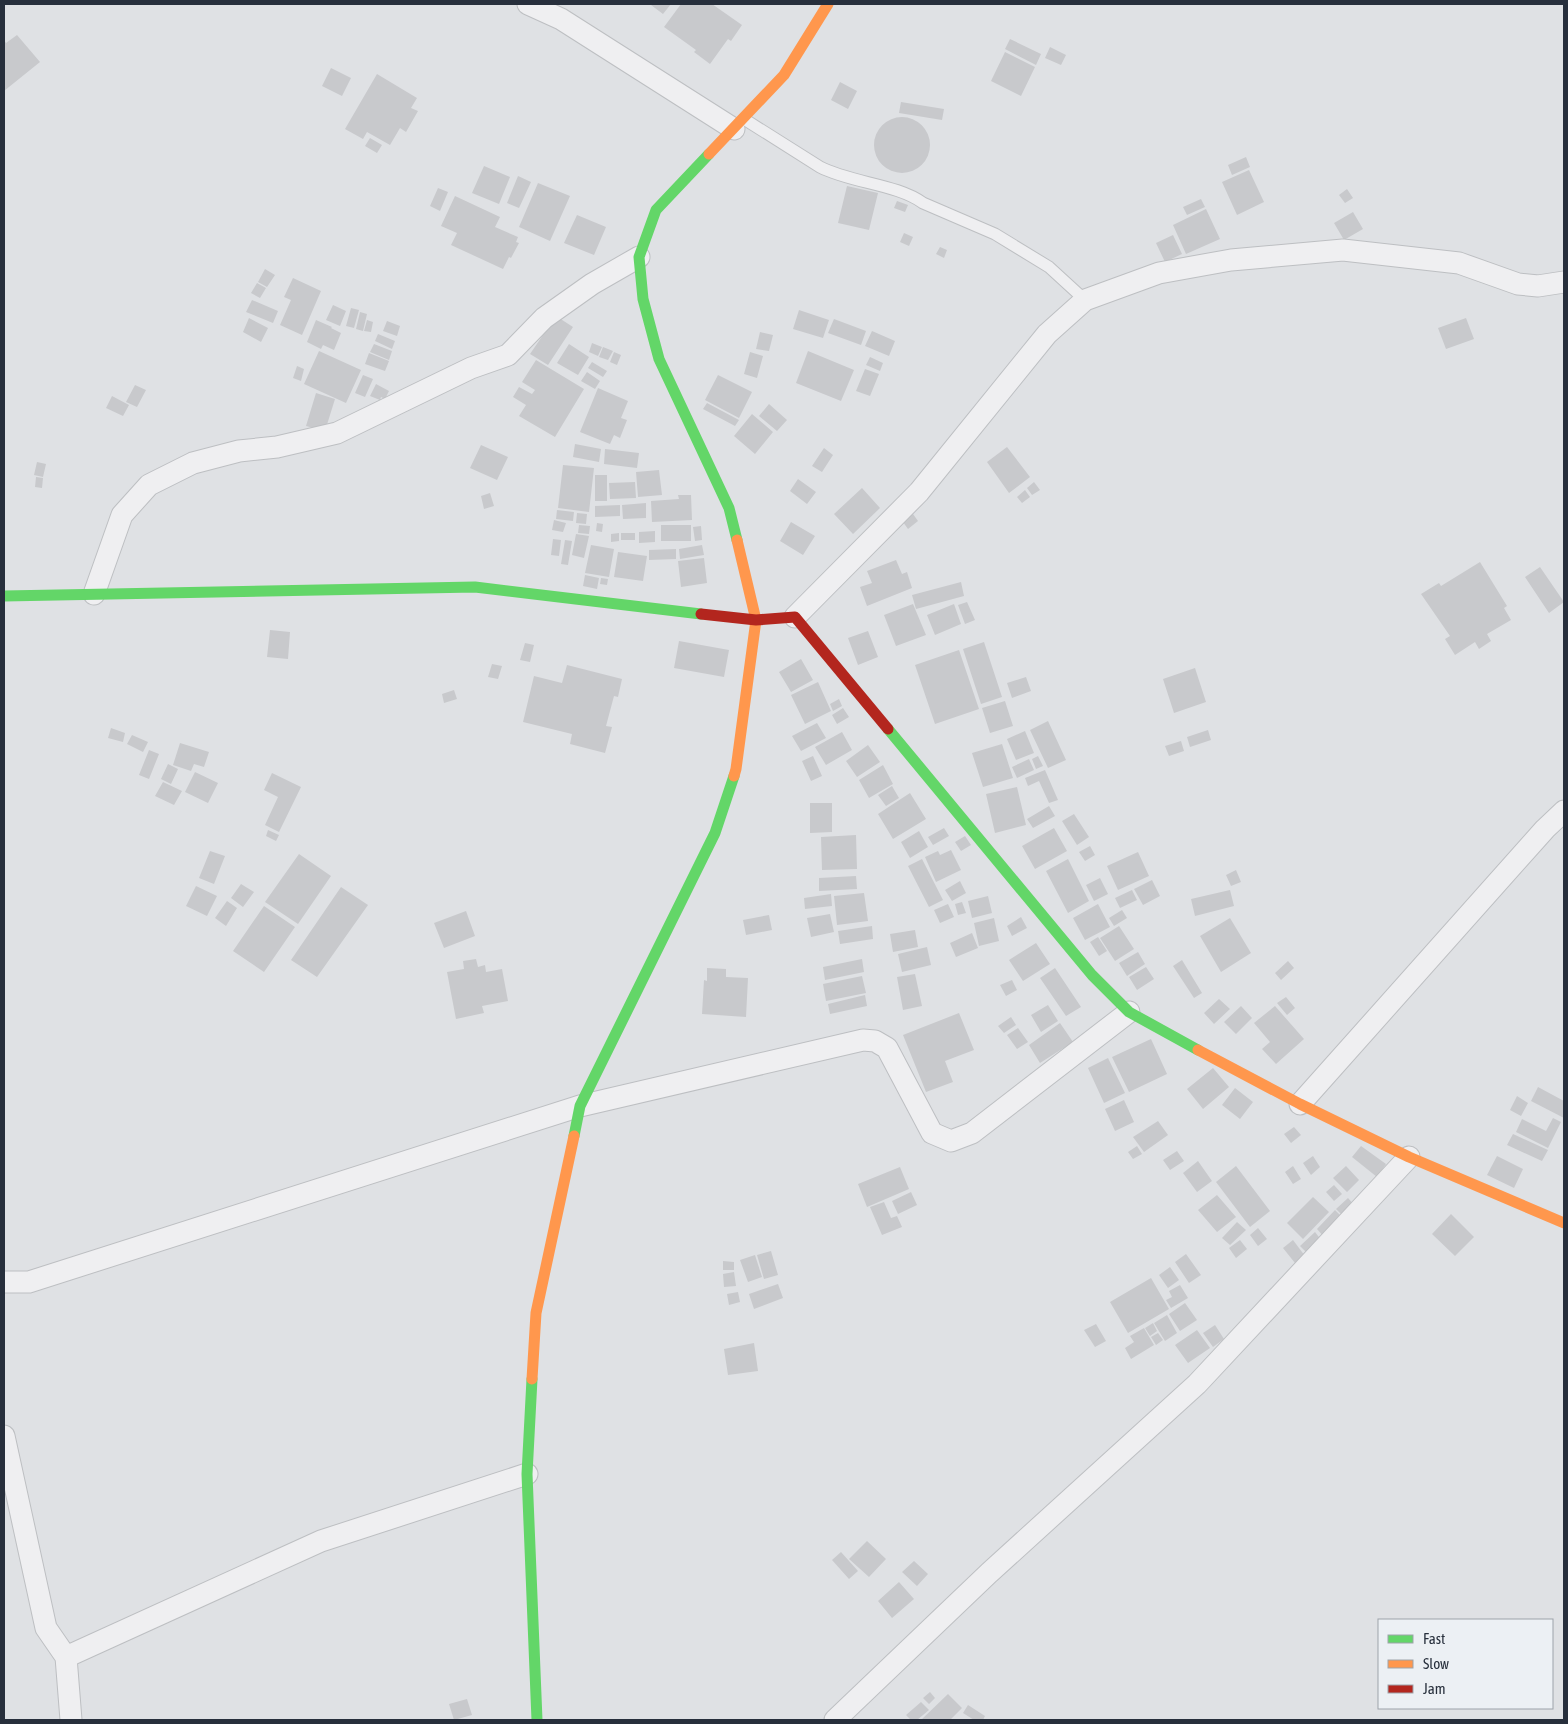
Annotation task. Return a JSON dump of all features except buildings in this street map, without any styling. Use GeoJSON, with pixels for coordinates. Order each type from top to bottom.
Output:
{"type":"FeatureCollection","features":[{"type":"Feature","properties":{"kind":"street"},"geometry":{"type":"LineString","coordinates":[[528,4],[561,19],[739,124]]}},
{"type":"Feature","properties":{"kind":"street"},"geometry":{"type":"LineString","coordinates":[[537,1720],[527,1474],[536,1312],[580,1106],[715,833],[736,769],[756,620],[728,508],[659,359],[643,299],[639,257],[656,210],[784,75],[828,4]]}},
{"type":"Feature","properties":{"kind":"street"},"geometry":{"type":"LineString","coordinates":[[4,596],[475,587],[756,620],[795,617],[918,492],[1047,334],[1085,300],[1159,273],[1231,260],[1343,250],[1459,262],[1518,284],[1538,286],[1564,282]]}},
{"type":"Feature","properties":{"kind":"street"},"geometry":{"type":"LineString","coordinates":[[94,594],[122,515],[149,485],[192,463],[239,451],[277,447],[337,433],[471,368],[508,355],[544,318],[592,284],[639,257]]}},
{"type":"Feature","properties":{"kind":"street"},"geometry":{"type":"LineString","coordinates":[[795,617],[1092,975],[1129,1012],[1300,1104],[1408,1157],[1564,1223]]}},
{"type":"Feature","properties":{"kind":"street"},"geometry":{"type":"LineString","coordinates":[[1300,1104],[1545,829],[1564,811]]}},
{"type":"Feature","properties":{"kind":"street"},"geometry":{"type":"LineString","coordinates":[[4,1282],[29,1282],[580,1106],[863,1040],[875,1041],[887,1048],[932,1133],[951,1141],[972,1133],[1129,1012]]}},
{"type":"Feature","properties":{"kind":"street"},"geometry":{"type":"LineString","coordinates":[[835,1720],[990,1573],[1197,1384],[1408,1157]]}},
{"type":"Feature","properties":{"kind":"street"},"geometry":{"type":"LineString","coordinates":[[4,1436],[46,1628],[66,1657],[71,1720]]}},
{"type":"Feature","properties":{"kind":"street"},"geometry":{"type":"LineString","coordinates":[[66,1657],[321,1542],[527,1474]]}},
{"type":"Feature","properties":{"kind":"lane"},"geometry":{"type":"LineString","coordinates":[[739,124],[833,174],[897,191],[995,234],[1049,267],[1085,300]]}},
{"type":"Feature","properties":{"kind":"traffic: fast"},"geometry":{"type":"LineString","coordinates":[[709,154],[656,210],[639,257],[643,299],[659,359],[729,508],[737,540]]}},
{"type":"Feature","properties":{"kind":"traffic: fast"},"geometry":{"type":"LineString","coordinates":[[4,596],[475,587],[701,614]]}},
{"type":"Feature","properties":{"kind":"traffic: fast"},"geometry":{"type":"LineString","coordinates":[[888,729],[1092,975],[1129,1012],[1198,1050]]}},
{"type":"Feature","properties":{"kind":"traffic: fast"},"geometry":{"type":"LineString","coordinates":[[574,1136],[580,1106],[715,833],[734,776]]}},
{"type":"Feature","properties":{"kind":"traffic: fast"},"geometry":{"type":"LineString","coordinates":[[532,1379],[527,1474],[537,1720]]}},
{"type":"Feature","properties":{"kind":"traffic: slow"},"geometry":{"type":"LineString","coordinates":[[709,154],[784,75],[828,4]]}},
{"type":"Feature","properties":{"kind":"traffic: slow"},"geometry":{"type":"LineString","coordinates":[[734,776],[756,620],[737,540]]}},
{"type":"Feature","properties":{"kind":"traffic: slow"},"geometry":{"type":"LineString","coordinates":[[1198,1050],[1300,1104],[1409,1157],[1564,1223]]}},
{"type":"Feature","properties":{"kind":"traffic: slow"},"geometry":{"type":"LineString","coordinates":[[532,1379],[536,1313],[574,1136]]}},
{"type":"Feature","properties":{"kind":"traffic: jam"},"geometry":{"type":"LineString","coordinates":[[701,614],[756,620],[795,617],[888,729]]}}]}
